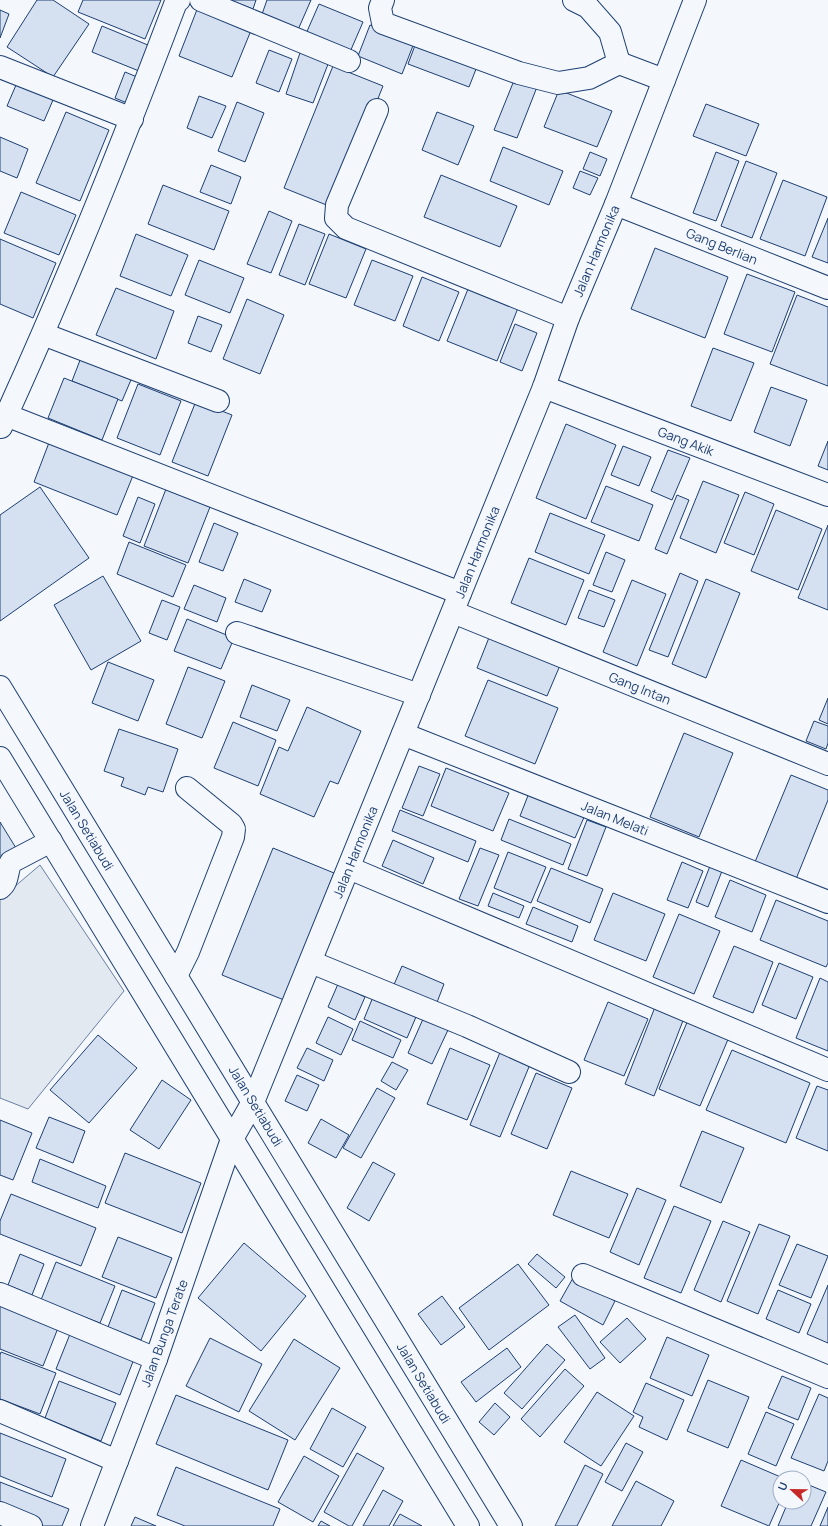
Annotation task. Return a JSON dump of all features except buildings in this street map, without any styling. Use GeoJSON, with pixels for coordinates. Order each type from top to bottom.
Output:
{"type":"FeatureCollection","features":[{"type":"Feature","properties":{"kind":"street"},"geometry":{"type":"LineString","coordinates":[[3,422],[43,334],[132,119],[176,2],[179,0]]}},
{"type":"Feature","properties":{"kind":"street"},"geometry":{"type":"LineString","coordinates":[[201,0],[349,61]]}},
{"type":"Feature","properties":{"kind":"street"},"geometry":{"type":"LineString","coordinates":[[383,0],[380,8],[383,23],[519,74],[558,83],[589,78],[619,63],[664,80]]}},
{"type":"Feature","properties":{"kind":"street"},"geometry":{"type":"LineString","coordinates":[[574,0],[588,7],[610,32],[619,63]]}},
{"type":"Feature","properties":{"kind":"street","name":"Jalan Harmonika"},"geometry":{"type":"LineString","coordinates":[[253,1102],[544,387],[568,318],[616,204],[696,0]]}},
{"type":"Feature","properties":{"kind":"street"},"geometry":{"type":"LineString","coordinates":[[0,67],[132,119]]}},
{"type":"Feature","properties":{"kind":"street"},"geometry":{"type":"LineString","coordinates":[[377,110],[337,205],[336,218],[346,228],[568,318]]}},
{"type":"Feature","properties":{"kind":"street","name":"Gang Berlian"},"geometry":{"type":"LineString","coordinates":[[616,204],[828,288]]}},
{"type":"Feature","properties":{"kind":"street"},"geometry":{"type":"LineString","coordinates":[[43,334],[218,401]]}},
{"type":"Feature","properties":{"kind":"street","name":"Gang Akik"},"geometry":{"type":"LineString","coordinates":[[544,387],[828,495]]}},
{"type":"Feature","properties":{"kind":"street","name":"Gang Intan"},"geometry":{"type":"LineString","coordinates":[[3,422],[456,602],[828,764]]}},
{"type":"Feature","properties":{"kind":"street"},"geometry":{"type":"LineString","coordinates":[[237,633],[419,695]]}},
{"type":"Feature","properties":{"kind":"street","name":"Jalan Setiabudi"},"geometry":{"type":"LineString","coordinates":[[0,687],[512,1526]]}},
{"type":"Feature","properties":{"kind":"street","name":"Jalan Melati"},"geometry":{"type":"LineString","coordinates":[[403,734],[828,902]]}},
{"type":"Feature","properties":{"kind":"street"},"geometry":{"type":"LineString","coordinates":[[0,758],[468,1526]]}},
{"type":"Feature","properties":{"kind":"street"},"geometry":{"type":"LineString","coordinates":[[176,976],[191,944],[233,837],[234,829],[231,824],[187,788]]}},
{"type":"Feature","properties":{"kind":"street"},"geometry":{"type":"LineString","coordinates":[[0,888],[6,883],[11,862],[51,841]]}},
{"type":"Feature","properties":{"kind":"street"},"geometry":{"type":"LineString","coordinates":[[349,868],[828,1070]]}},
{"type":"Feature","properties":{"kind":"street"},"geometry":{"type":"LineString","coordinates":[[311,962],[467,1026],[569,1072]]}},
{"type":"Feature","properties":{"kind":"street","name":"Jalan Bunga Terate"},"geometry":{"type":"LineString","coordinates":[[92,1526],[156,1359],[232,1139],[253,1102]]}},
{"type":"Feature","properties":{"kind":"street"},"geometry":{"type":"LineString","coordinates":[[583,1275],[828,1377]]}},
{"type":"Feature","properties":{"kind":"street"},"geometry":{"type":"LineString","coordinates":[[0,1294],[156,1359]]}},
{"type":"Feature","properties":{"kind":"street"},"geometry":{"type":"LineString","coordinates":[[0,1411],[117,1461]]}},
{"type":"Feature","properties":{"kind":"street"},"geometry":{"type":"LineString","coordinates":[[0,1513],[31,1526]]}},
{"type":"Feature","properties":{"kind":"shaded area"},"geometry":{"type":"Polygon","coordinates":[[[40,865],[124,991],[28,1109],[0,1098],[0,899],[40,865]]]}}]}
